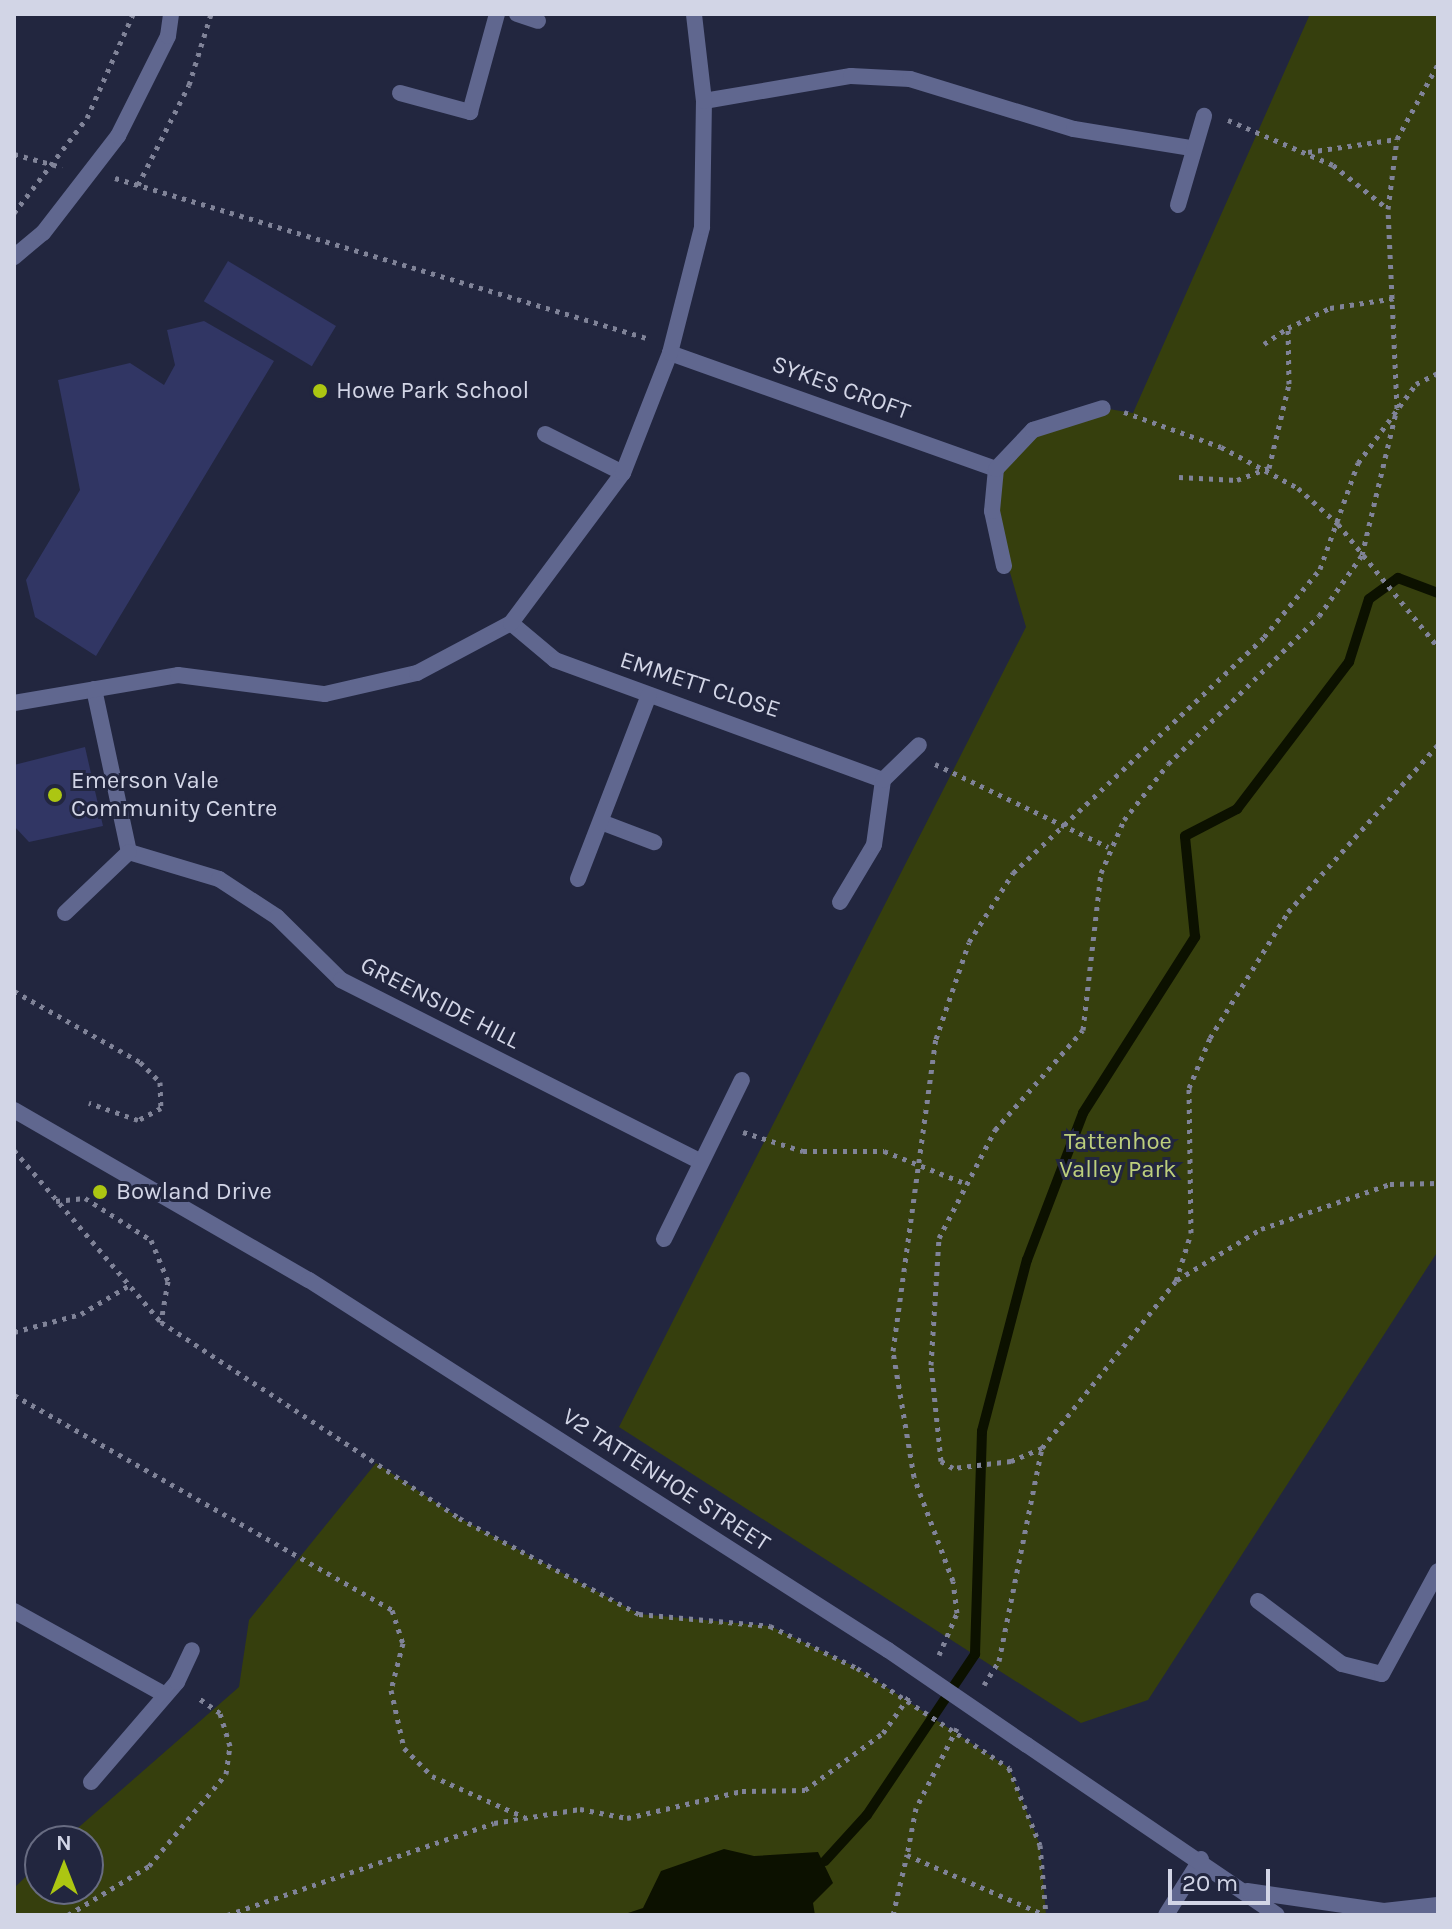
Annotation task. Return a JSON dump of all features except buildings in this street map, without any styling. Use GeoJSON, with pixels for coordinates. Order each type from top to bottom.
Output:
{"type":"FeatureCollection","features":[{"type":"Feature","properties":{"kind":"street"},"geometry":{"type":"LineString","coordinates":[[14,257],[118,136],[168,36],[171,14]]}},
{"type":"Feature","properties":{"kind":"street"},"geometry":{"type":"LineString","coordinates":[[400,93],[470,112],[497,14]]}},
{"type":"Feature","properties":{"kind":"street"},"geometry":{"type":"LineString","coordinates":[[517,14],[538,21]]}},
{"type":"Feature","properties":{"kind":"street"},"geometry":{"type":"LineString","coordinates":[[14,703],[178,675],[325,694],[417,673],[511,623],[623,473],[670,353],[702,227],[704,101],[694,14]]}},
{"type":"Feature","properties":{"kind":"street"},"geometry":{"type":"LineString","coordinates":[[704,101],[851,76],[910,79],[1074,129],[1191,148]]}},
{"type":"Feature","properties":{"kind":"street"},"geometry":{"type":"LineString","coordinates":[[1178,205],[1191,148],[1204,116]]}},
{"type":"Feature","properties":{"kind":"street","name":"SYKES CROFT"},"geometry":{"type":"LineString","coordinates":[[670,353],[996,469]]}},
{"type":"Feature","properties":{"kind":"street"},"geometry":{"type":"LineString","coordinates":[[1004,566],[992,511],[996,469],[1033,430],[1103,408]]}},
{"type":"Feature","properties":{"kind":"street"},"geometry":{"type":"LineString","coordinates":[[545,434],[623,473]]}},
{"type":"Feature","properties":{"kind":"street","name":"EMMETT CLOSE"},"geometry":{"type":"LineString","coordinates":[[511,623],[555,660],[649,695],[780,737],[883,780]]}},
{"type":"Feature","properties":{"kind":"street"},"geometry":{"type":"LineString","coordinates":[[65,913],[129,852],[94,689]]}},
{"type":"Feature","properties":{"kind":"street"},"geometry":{"type":"LineString","coordinates":[[578,879],[649,695]]}},
{"type":"Feature","properties":{"kind":"street"},"geometry":{"type":"LineString","coordinates":[[840,902],[874,845],[883,780],[919,745]]}},
{"type":"Feature","properties":{"kind":"street"},"geometry":{"type":"LineString","coordinates":[[601,822],[654,842]]}},
{"type":"Feature","properties":{"kind":"street","name":"GREENSIDE HILL"},"geometry":{"type":"LineString","coordinates":[[129,852],[219,879],[277,917],[341,980],[700,1161]]}},
{"type":"Feature","properties":{"kind":"street"},"geometry":{"type":"LineString","coordinates":[[664,1239],[742,1080]]}},
{"type":"Feature","properties":{"kind":"street","name":"V2 TATTENHOE STREET"},"geometry":{"type":"LineString","coordinates":[[14,1110],[309,1280],[888,1650],[1201,1859],[1277,1915]]}},
{"type":"Feature","properties":{"kind":"street"},"geometry":{"type":"LineString","coordinates":[[1258,1601],[1342,1664],[1382,1674],[1438,1571]]}},
{"type":"Feature","properties":{"kind":"street"},"geometry":{"type":"LineString","coordinates":[[14,1611],[170,1688]]}},
{"type":"Feature","properties":{"kind":"street"},"geometry":{"type":"LineString","coordinates":[[91,1782],[170,1688],[192,1650]]}},
{"type":"Feature","properties":{"kind":"street"},"geometry":{"type":"LineString","coordinates":[[1166,1915],[1201,1859]]}},
{"type":"Feature","properties":{"kind":"street"},"geometry":{"type":"LineString","coordinates":[[1245,1891],[1384,1911],[1438,1905]]}},
{"type":"Feature","properties":{"kind":"path"},"geometry":{"type":"LineString","coordinates":[[14,213],[56,166],[87,118],[133,14]]}},
{"type":"Feature","properties":{"kind":"path"},"geometry":{"type":"LineString","coordinates":[[138,185],[189,85],[211,14]]}},
{"type":"Feature","properties":{"kind":"path"},"geometry":{"type":"LineString","coordinates":[[1042,1448],[1011,1461],[953,1468],[941,1461],[937,1445],[931,1295],[939,1238],[962,1182],[995,1130],[1083,1030],[1108,847],[1168,764],[1293,646],[1362,555],[1397,408],[1396,298],[1388,209],[1397,139],[1438,64]]}},
{"type":"Feature","properties":{"kind":"path"},"geometry":{"type":"LineString","coordinates":[[1204,116],[1307,152],[1388,209]]}},
{"type":"Feature","properties":{"kind":"path"},"geometry":{"type":"LineString","coordinates":[[1307,152],[1397,139]]}},
{"type":"Feature","properties":{"kind":"path"},"geometry":{"type":"LineString","coordinates":[[14,154],[56,166],[91,171],[652,339],[670,353]]}},
{"type":"Feature","properties":{"kind":"path"},"geometry":{"type":"LineString","coordinates":[[1264,344],[1288,328],[1330,308],[1396,298]]}},
{"type":"Feature","properties":{"kind":"path"},"geometry":{"type":"LineString","coordinates":[[1269,468],[1289,384],[1288,328]]}},
{"type":"Feature","properties":{"kind":"path"},"geometry":{"type":"LineString","coordinates":[[948,1643],[957,1613],[953,1581],[910,1462],[893,1351],[914,1160],[936,1039],[969,942],[1013,873],[1063,822],[1264,637],[1320,569],[1358,463],[1416,384],[1438,373]]}},
{"type":"Feature","properties":{"kind":"path"},"geometry":{"type":"LineString","coordinates":[[1103,408],[1269,468],[1338,524],[1438,647]]}},
{"type":"Feature","properties":{"kind":"path"},"geometry":{"type":"LineString","coordinates":[[1179,477],[1237,480],[1269,468]]}},
{"type":"Feature","properties":{"kind":"path"},"geometry":{"type":"LineString","coordinates":[[919,745],[954,775],[1063,822],[1108,847]]}},
{"type":"Feature","properties":{"kind":"path"},"geometry":{"type":"LineString","coordinates":[[1176,1281],[1192,1219],[1184,1130],[1189,1088],[1210,1038],[1288,912],[1438,745]]}},
{"type":"Feature","properties":{"kind":"path"},"geometry":{"type":"LineString","coordinates":[[14,991],[140,1062],[160,1082],[161,1108],[138,1120],[89,1103]]}},
{"type":"Feature","properties":{"kind":"path"},"geometry":{"type":"LineString","coordinates":[[721,1121],[778,1147],[884,1151],[914,1160],[962,1182]]}},
{"type":"Feature","properties":{"kind":"path"},"geometry":{"type":"LineString","coordinates":[[14,1150],[161,1322],[459,1518],[639,1614],[770,1626],[857,1668],[1009,1768],[1040,1845],[1046,1915],[907,1855]]}},
{"type":"Feature","properties":{"kind":"path"},"geometry":{"type":"LineString","coordinates":[[999,1661],[1042,1448],[1176,1281],[1261,1229],[1390,1184],[1438,1183]]}},
{"type":"Feature","properties":{"kind":"path"},"geometry":{"type":"LineString","coordinates":[[56,1201],[85,1198],[151,1240],[168,1281],[161,1322]]}},
{"type":"Feature","properties":{"kind":"path"},"geometry":{"type":"LineString","coordinates":[[14,1332],[81,1314],[128,1286]]}},
{"type":"Feature","properties":{"kind":"path"},"geometry":{"type":"LineString","coordinates":[[14,1395],[392,1610],[403,1643],[391,1690],[404,1748],[432,1776],[524,1817]]}},
{"type":"Feature","properties":{"kind":"path"},"geometry":{"type":"LineString","coordinates":[[68,1915],[149,1866],[226,1774],[230,1746],[220,1713],[170,1688]]}},
{"type":"Feature","properties":{"kind":"path"},"geometry":{"type":"LineString","coordinates":[[227,1915],[524,1817],[580,1809],[627,1818],[742,1791],[805,1790],[883,1733]]}},
{"type":"Feature","properties":{"kind":"path"},"geometry":{"type":"LineString","coordinates":[[893,1915],[907,1855],[907,1834],[937,1761]]}},
{"type":"Feature","properties":{"kind":"green space","name":"Tattenhoe Valley Park"},"geometry":{"type":"Polygon","coordinates":[[[1310,14],[1438,14],[1438,1251],[1148,1700],[1081,1723],[619,1427],[1026,627],[992,511],[1011,447],[1103,408],[1133,413],[1310,14]]]}},
{"type":"Feature","properties":{"kind":"green space"},"geometry":{"type":"Polygon","coordinates":[[[376,1463],[459,1518],[639,1614],[770,1626],[857,1668],[1009,1768],[1040,1845],[1046,1915],[14,1915],[14,1888],[24,1878],[24,1905],[104,1905],[104,1825],[81,1825],[239,1687],[249,1620],[376,1463]]]}},
{"type":"Feature","properties":{"kind":"shaded area"},"geometry":{"type":"Polygon","coordinates":[[[724,1849],[754,1856],[818,1852],[833,1883],[813,1903],[815,1915],[622,1915],[643,1908],[661,1871],[724,1849]]]}},
{"type":"Feature","properties":{"kind":"waterway"},"geometry":{"type":"LineString","coordinates":[[825,1861],[867,1815],[975,1654],[982,1431],[1027,1260],[1083,1113],[1195,937],[1185,836],[1237,809],[1349,662],[1369,599],[1398,578],[1438,593]]}},
{"type":"Feature","properties":{"kind":"place","name":"Howe Park School"},"geometry":{"type":"Point","coordinates":[320,391]}},
{"type":"Feature","properties":{"kind":"place","name":"Emerson Vale Community Centre"},"geometry":{"type":"Point","coordinates":[55,795]}},
{"type":"Feature","properties":{"kind":"place","name":"Bowland Drive"},"geometry":{"type":"Point","coordinates":[100,1192]}}]}
